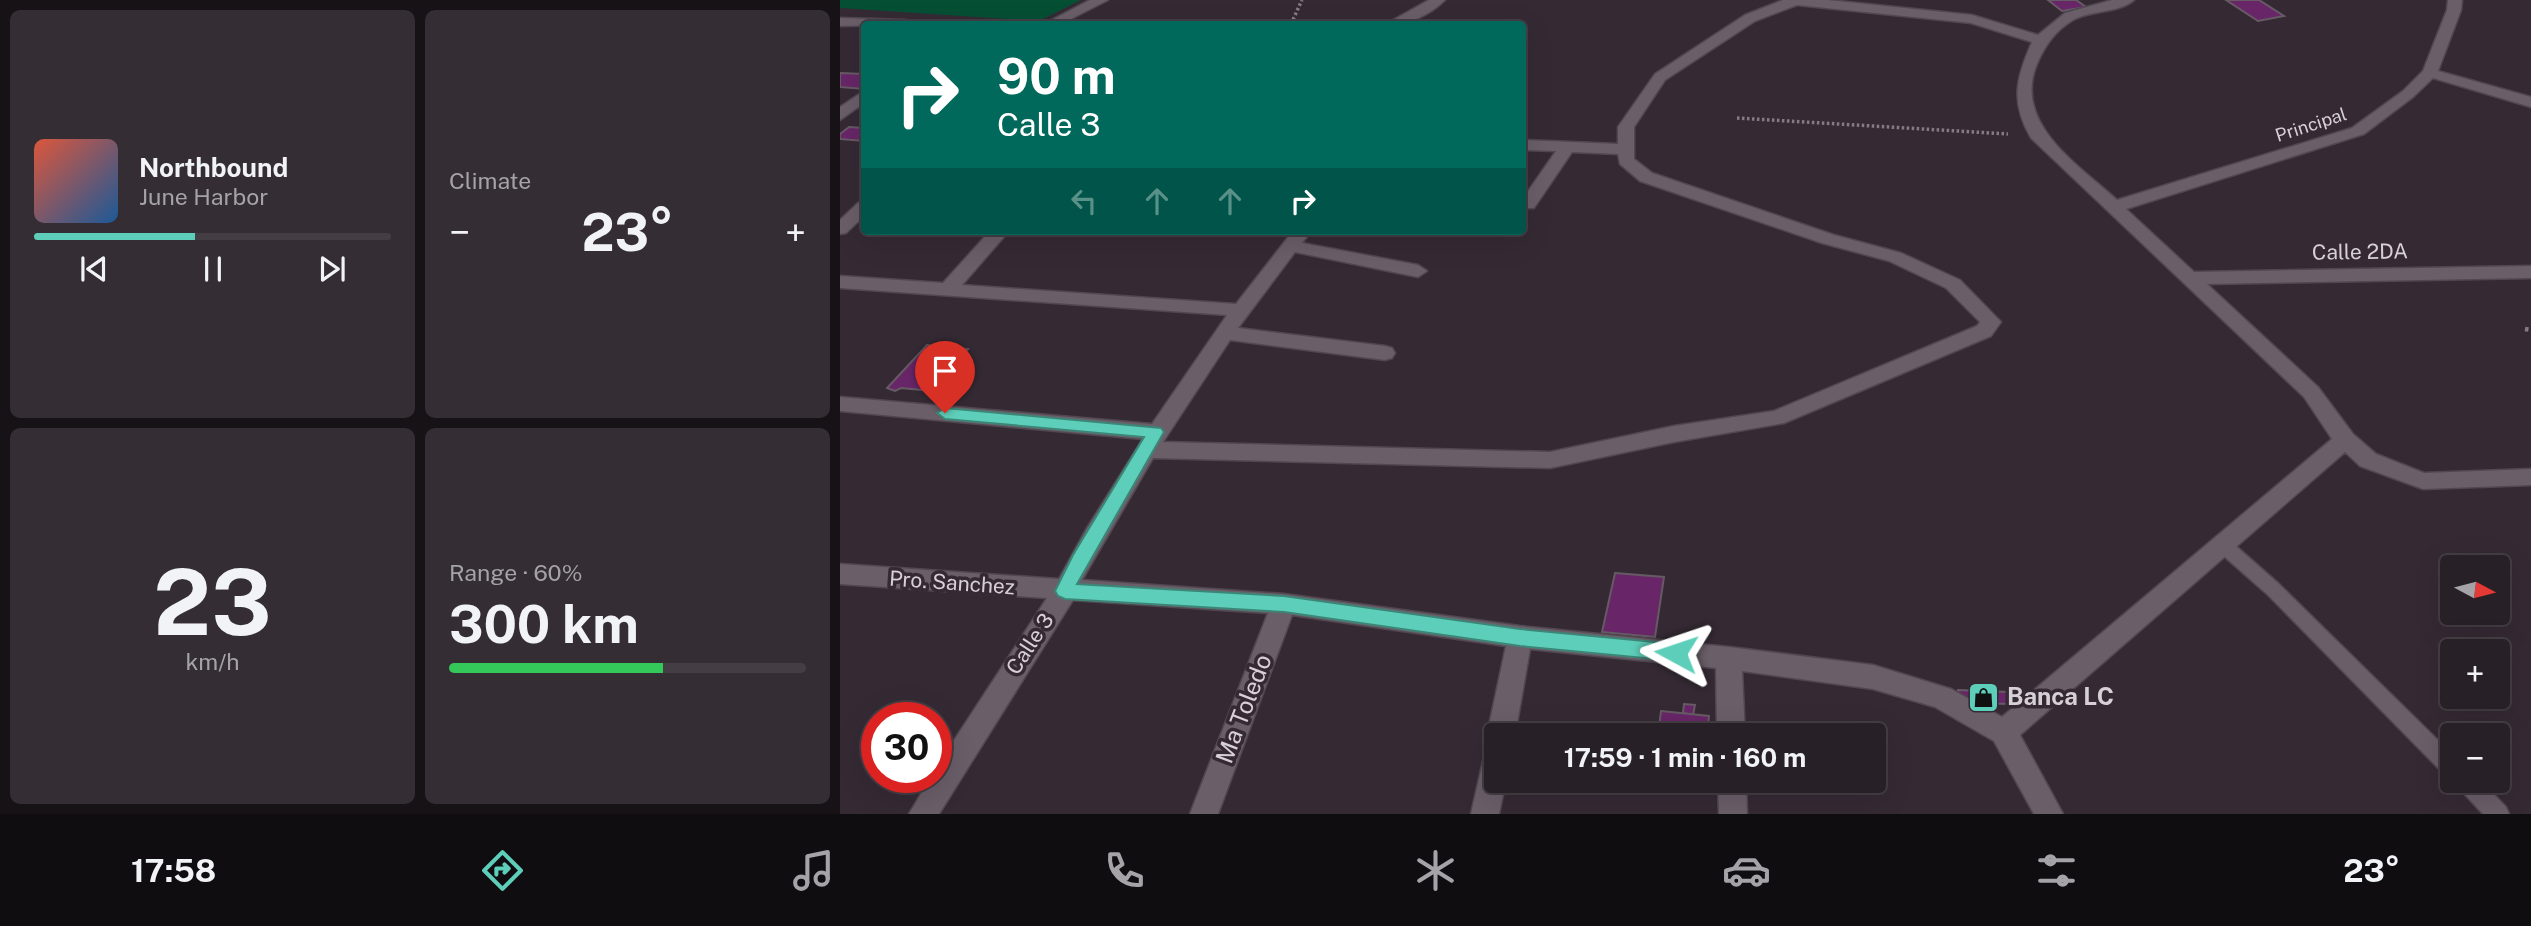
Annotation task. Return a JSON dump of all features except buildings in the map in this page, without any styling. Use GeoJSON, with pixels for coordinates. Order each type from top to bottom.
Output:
{"type":"FeatureCollection","features":[{"type":"Feature","properties":{"kind":"street"},"geometry":{"type":"LineString","coordinates":[[1057,21],[1101,0]]}},
{"type":"Feature","properties":{"kind":"street"},"geometry":{"type":"LineString","coordinates":[[1399,21],[1438,0]]}},
{"type":"Feature","properties":{"kind":"street"},"geometry":{"type":"LineString","coordinates":[[2127,0],[2070,16],[2040,40],[2026,73],[2024,104],[2037,135],[2311,392],[2345,440],[2368,460],[2423,481],[2531,477]]}},
{"type":"Feature","properties":{"kind":"street","name":"Principal"},"geometry":{"type":"LineString","coordinates":[[2113,207],[2358,131],[2408,94],[2430,73],[2454,10],[2455,0]]}},
{"type":"Feature","properties":{"kind":"street"},"geometry":{"type":"LineString","coordinates":[[840,404],[1151,441],[1550,460],[1674,434],[1777,418],[1984,331],[1991,322],[1953,284],[1895,257],[1828,239],[1646,177],[1626,160],[1626,127],[1660,77],[1750,18],[1793,1],[1972,19],[2040,40]]}},
{"type":"Feature","properties":{"kind":"street"},"geometry":{"type":"LineString","coordinates":[[842,23],[861,23]]}},
{"type":"Feature","properties":{"kind":"street"},"geometry":{"type":"LineString","coordinates":[[2430,73],[2531,102]]}},
{"type":"Feature","properties":{"kind":"street"},"geometry":{"type":"LineString","coordinates":[[840,115],[861,98]]}},
{"type":"Feature","properties":{"kind":"street"},"geometry":{"type":"LineString","coordinates":[[1526,145],[1626,149]]}},
{"type":"Feature","properties":{"kind":"street"},"geometry":{"type":"LineString","coordinates":[[1528,204],[1567,147]]}},
{"type":"Feature","properties":{"kind":"street"},"geometry":{"type":"LineString","coordinates":[[840,229],[861,210]]}},
{"type":"Feature","properties":{"kind":"street"},"geometry":{"type":"LineString","coordinates":[[947,289],[996,235]]}},
{"type":"Feature","properties":{"kind":"street"},"geometry":{"type":"LineString","coordinates":[[1296,238],[1418,271]]}},
{"type":"Feature","properties":{"kind":"street","name":"Calle 3"},"geometry":{"type":"LineString","coordinates":[[923,814],[1065,591],[1079,561],[1151,441],[1224,332],[1296,238]]}},
{"type":"Feature","properties":{"kind":"street","name":"Calle 2DA"},"geometry":{"type":"LineString","coordinates":[[2191,278],[2531,272]]}},
{"type":"Feature","properties":{"kind":"street"},"geometry":{"type":"LineString","coordinates":[[840,282],[1240,310]]}},
{"type":"Feature","properties":{"kind":"street"},"geometry":{"type":"LineString","coordinates":[[1224,332],[1385,353]]}},
{"type":"Feature","properties":{"kind":"street"},"geometry":{"type":"LineString","coordinates":[[2049,814],[2004,732],[2345,440]]}},
{"type":"Feature","properties":{"kind":"street","name":"Pro. Sanchez"},"geometry":{"type":"LineString","coordinates":[[840,574],[1284,604],[1520,638],[1729,658],[1873,677],[1942,697],[2004,732]]}},
{"type":"Feature","properties":{"kind":"street","name":"Ma Toledo"},"geometry":{"type":"LineString","coordinates":[[1204,814],[1284,604]]}},
{"type":"Feature","properties":{"kind":"street"},"geometry":{"type":"LineString","coordinates":[[1503,723],[1520,638]]}},
{"type":"Feature","properties":{"kind":"street"},"geometry":{"type":"LineString","coordinates":[[1729,658],[1731,723]]}},
{"type":"Feature","properties":{"kind":"street"},"geometry":{"type":"LineString","coordinates":[[1485,814],[1489,793]]}},
{"type":"Feature","properties":{"kind":"street"},"geometry":{"type":"LineString","coordinates":[[1732,793],[1733,814]]}},
{"type":"Feature","properties":{"kind":"lane"},"geometry":{"type":"LineString","coordinates":[[2223,545],[2273,589],[2440,756]]}},
{"type":"Feature","properties":{"kind":"lane"},"geometry":{"type":"LineString","coordinates":[[2478,793],[2498,814]]}},
{"type":"Feature","properties":{"kind":"path"},"geometry":{"type":"LineString","coordinates":[[1292,21],[1301,0]]}},
{"type":"Feature","properties":{"kind":"path"},"geometry":{"type":"LineString","coordinates":[[1737,118],[2037,135]]}},
{"type":"Feature","properties":{"kind":"green space"},"geometry":{"type":"Polygon","coordinates":[[[840,0],[1081,0],[1039,21],[840,8],[840,0]]]}},
{"type":"Feature","properties":{"kind":"place","name":"Banca LC"},"geometry":{"type":"Point","coordinates":[1984,697]}},
{"type":"Feature","properties":{"kind":"route"},"geometry":{"type":"LineString","coordinates":[[945,413],[1156,432],[1079,561],[1065,591],[1284,604],[1520,638],[1676,653]]}}]}
